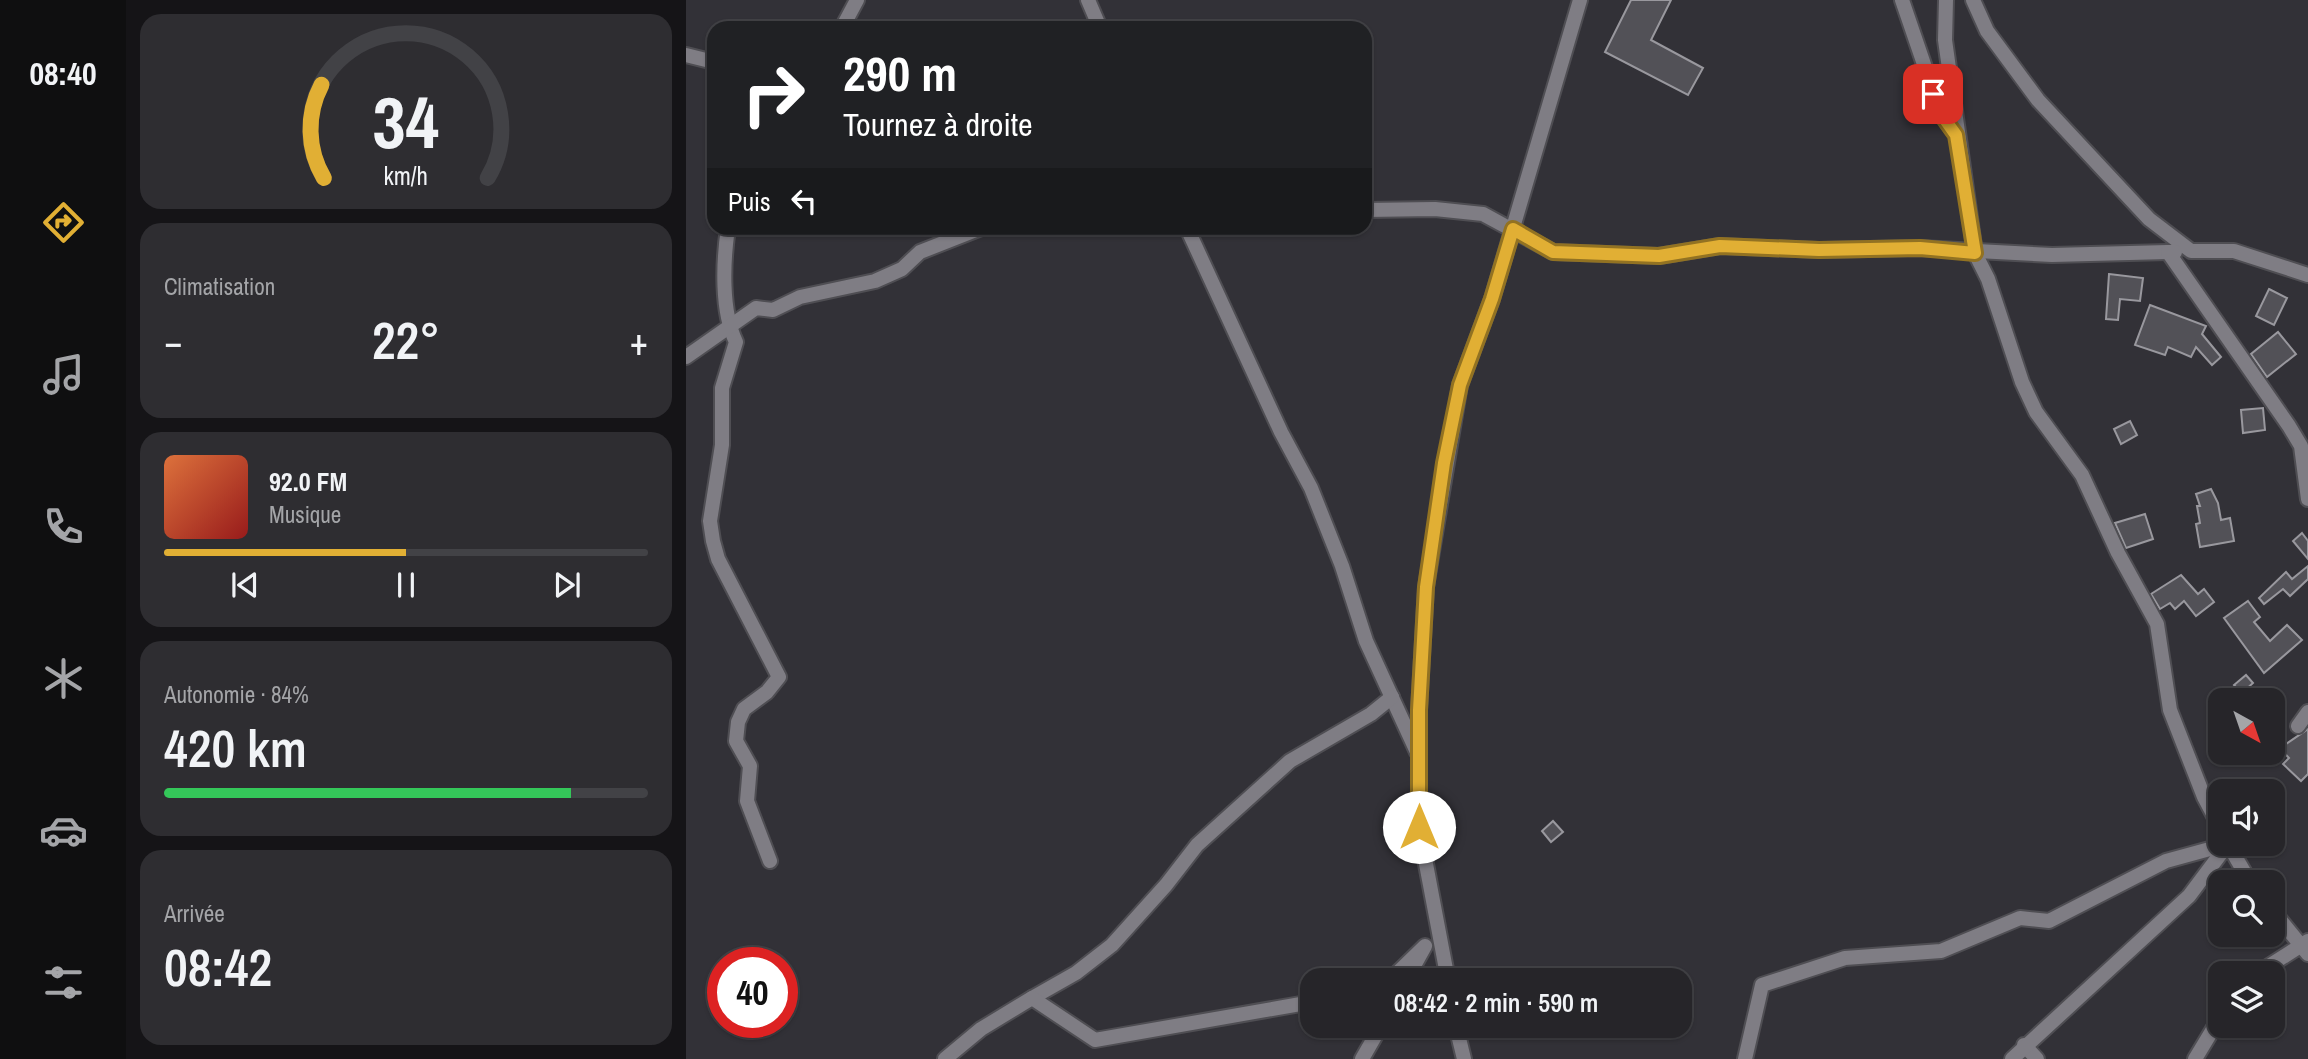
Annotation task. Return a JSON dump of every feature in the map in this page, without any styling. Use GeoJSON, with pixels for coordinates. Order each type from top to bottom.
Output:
{"type":"FeatureCollection","features":[{"type":"Feature","properties":{"kind":"street"},"geometry":{"type":"LineString","coordinates":[[846,21],[857,0]]}},
{"type":"Feature","properties":{"kind":"street"},"geometry":{"type":"LineString","coordinates":[[1088,0],[1097,21]]}},
{"type":"Feature","properties":{"kind":"street"},"geometry":{"type":"LineString","coordinates":[[1446,968],[1419,827],[1426,587],[1444,463],[1460,385],[1492,299],[1580,0]]}},
{"type":"Feature","properties":{"kind":"street"},"geometry":{"type":"LineString","coordinates":[[1902,0],[1941,114],[1956,135]]}},
{"type":"Feature","properties":{"kind":"street"},"geometry":{"type":"LineString","coordinates":[[1946,0],[1945,40],[1956,135],[1975,253],[1988,279],[2022,382],[2036,412],[2082,475],[2118,553],[2157,624],[2170,710],[2208,805]]}},
{"type":"Feature","properties":{"kind":"street"},"geometry":{"type":"LineString","coordinates":[[1973,0],[1987,31],[2038,100],[2150,219],[2190,251]]}},
{"type":"Feature","properties":{"kind":"street"},"geometry":{"type":"LineString","coordinates":[[686,55],[707,60]]}},
{"type":"Feature","properties":{"kind":"street"},"geometry":{"type":"LineString","coordinates":[[1372,210],[1434,209],[1483,214],[1553,252],[1659,256],[1720,246],[1819,250],[1920,248],[2052,255],[2234,251],[2308,275]]}},
{"type":"Feature","properties":{"kind":"street"},"geometry":{"type":"LineString","coordinates":[[727,235],[725,252],[729,328],[736,342],[722,388],[722,445],[710,521],[718,559],[779,677],[767,692],[744,709],[738,722],[736,741],[750,766],[747,801],[770,861]]}},
{"type":"Feature","properties":{"kind":"street"},"geometry":{"type":"LineString","coordinates":[[686,357],[757,308],[773,310],[800,297],[875,281],[902,269],[920,253],[964,235]]}},
{"type":"Feature","properties":{"kind":"street"},"geometry":{"type":"LineString","coordinates":[[1190,235],[1281,432],[1311,488],[1342,566],[1367,641],[1419,757]]}},
{"type":"Feature","properties":{"kind":"street"},"geometry":{"type":"LineString","coordinates":[[2168,252],[2301,446],[2308,499]]}},
{"type":"Feature","properties":{"kind":"street"},"geometry":{"type":"LineString","coordinates":[[945,1059],[981,1030],[1076,973],[1112,945],[1138,919],[1197,845],[1273,776],[1319,743],[1371,714],[1392,697]]}},
{"type":"Feature","properties":{"kind":"street"},"geometry":{"type":"LineString","coordinates":[[2298,726],[2308,712]]}},
{"type":"Feature","properties":{"kind":"street"},"geometry":{"type":"LineString","coordinates":[[1745,1059],[1762,985],[1845,958],[1941,951],[2020,918],[2049,921],[2166,861],[2208,849]]}},
{"type":"Feature","properties":{"kind":"street"},"geometry":{"type":"LineString","coordinates":[[2012,1059],[2024,1045],[2189,896],[2219,856]]}},
{"type":"Feature","properties":{"kind":"street"},"geometry":{"type":"LineString","coordinates":[[2280,961],[2305,947],[2285,924]]}},
{"type":"Feature","properties":{"kind":"street"},"geometry":{"type":"LineString","coordinates":[[1413,968],[1438,927]]}},
{"type":"Feature","properties":{"kind":"street"},"geometry":{"type":"LineString","coordinates":[[1402,968],[1425,946]]}},
{"type":"Feature","properties":{"kind":"street"},"geometry":{"type":"LineString","coordinates":[[1032,998],[1095,1040],[1300,1004]]}},
{"type":"Feature","properties":{"kind":"street"},"geometry":{"type":"LineString","coordinates":[[1362,1059],[1374,1038]]}},
{"type":"Feature","properties":{"kind":"street"},"geometry":{"type":"LineString","coordinates":[[1459,1038],[1464,1059]]}},
{"type":"Feature","properties":{"kind":"street"},"geometry":{"type":"LineString","coordinates":[[2195,1059],[2208,1038]]}},
{"type":"Feature","properties":{"kind":"street"},"geometry":{"type":"LineString","coordinates":[[2024,1045],[2037,1059]]}},
{"type":"Feature","properties":{"kind":"building"},"geometry":{"type":"Polygon","coordinates":[[[1631,0],[1671,0],[1651,40],[1703,68],[1688,95],[1605,52],[1631,0]]]}},
{"type":"Feature","properties":{"kind":"building"},"geometry":{"type":"Polygon","coordinates":[[[2109,274],[2143,278],[2140,301],[2120,299],[2118,320],[2106,319],[2109,274]]]}},
{"type":"Feature","properties":{"kind":"building"},"geometry":{"type":"Polygon","coordinates":[[[2269,289],[2287,298],[2274,325],[2256,316],[2269,289]]]}},
{"type":"Feature","properties":{"kind":"building"},"geometry":{"type":"Polygon","coordinates":[[[2150,305],[2206,326],[2202,334],[2221,357],[2212,365],[2196,347],[2191,357],[2168,347],[2165,355],[2135,345],[2150,305]]]}},
{"type":"Feature","properties":{"kind":"building"},"geometry":{"type":"Polygon","coordinates":[[[2278,332],[2296,354],[2267,377],[2251,354],[2278,332]]]}},
{"type":"Feature","properties":{"kind":"building"},"geometry":{"type":"Polygon","coordinates":[[[2263,408],[2265,430],[2243,433],[2241,410],[2263,408]]]}},
{"type":"Feature","properties":{"kind":"building"},"geometry":{"type":"Polygon","coordinates":[[[2130,421],[2137,435],[2121,444],[2114,429],[2130,421]]]}},
{"type":"Feature","properties":{"kind":"building"},"geometry":{"type":"Polygon","coordinates":[[[2211,489],[2218,503],[2221,520],[2230,518],[2234,541],[2200,547],[2196,524],[2200,523],[2197,506],[2200,506],[2196,494],[2211,489]]]}},
{"type":"Feature","properties":{"kind":"building"},"geometry":{"type":"Polygon","coordinates":[[[2145,514],[2153,539],[2126,548],[2115,523],[2145,514]]]}},
{"type":"Feature","properties":{"kind":"building"},"geometry":{"type":"Polygon","coordinates":[[[2302,533],[2308,541],[2308,559],[2293,541],[2302,533]]]}},
{"type":"Feature","properties":{"kind":"building"},"geometry":{"type":"Polygon","coordinates":[[[2308,566],[2308,579],[2290,596],[2283,589],[2264,604],[2259,598],[2286,572],[2292,579],[2308,566]]]}},
{"type":"Feature","properties":{"kind":"building"},"geometry":{"type":"Polygon","coordinates":[[[2181,575],[2198,594],[2204,589],[2214,602],[2196,616],[2184,601],[2175,609],[2170,603],[2160,609],[2151,594],[2181,575]]]}},
{"type":"Feature","properties":{"kind":"building"},"geometry":{"type":"Polygon","coordinates":[[[2248,601],[2260,617],[2254,622],[2270,641],[2287,625],[2302,640],[2264,673],[2224,618],[2248,601]]]}},
{"type":"Feature","properties":{"kind":"building"},"geometry":{"type":"Polygon","coordinates":[[[2246,675],[2253,683],[2248,688],[2237,688],[2234,685],[2246,675]]]}},
{"type":"Feature","properties":{"kind":"building"},"geometry":{"type":"Polygon","coordinates":[[[2308,729],[2308,774],[2301,781],[2284,765],[2289,758],[2286,755],[2286,744],[2308,729]]]}},
{"type":"Feature","properties":{"kind":"building"},"geometry":{"type":"Polygon","coordinates":[[[1553,821],[1563,832],[1551,842],[1542,831],[1553,821]]]}},
{"type":"Feature","properties":{"kind":"route"},"geometry":{"type":"LineString","coordinates":[[1419,827],[1419,710],[1426,587],[1444,463],[1460,385],[1492,299],[1513,229],[1553,252],[1659,256],[1720,246],[1819,250],[1920,248],[1975,253],[1956,135],[1941,114],[1933,94]]}}]}
